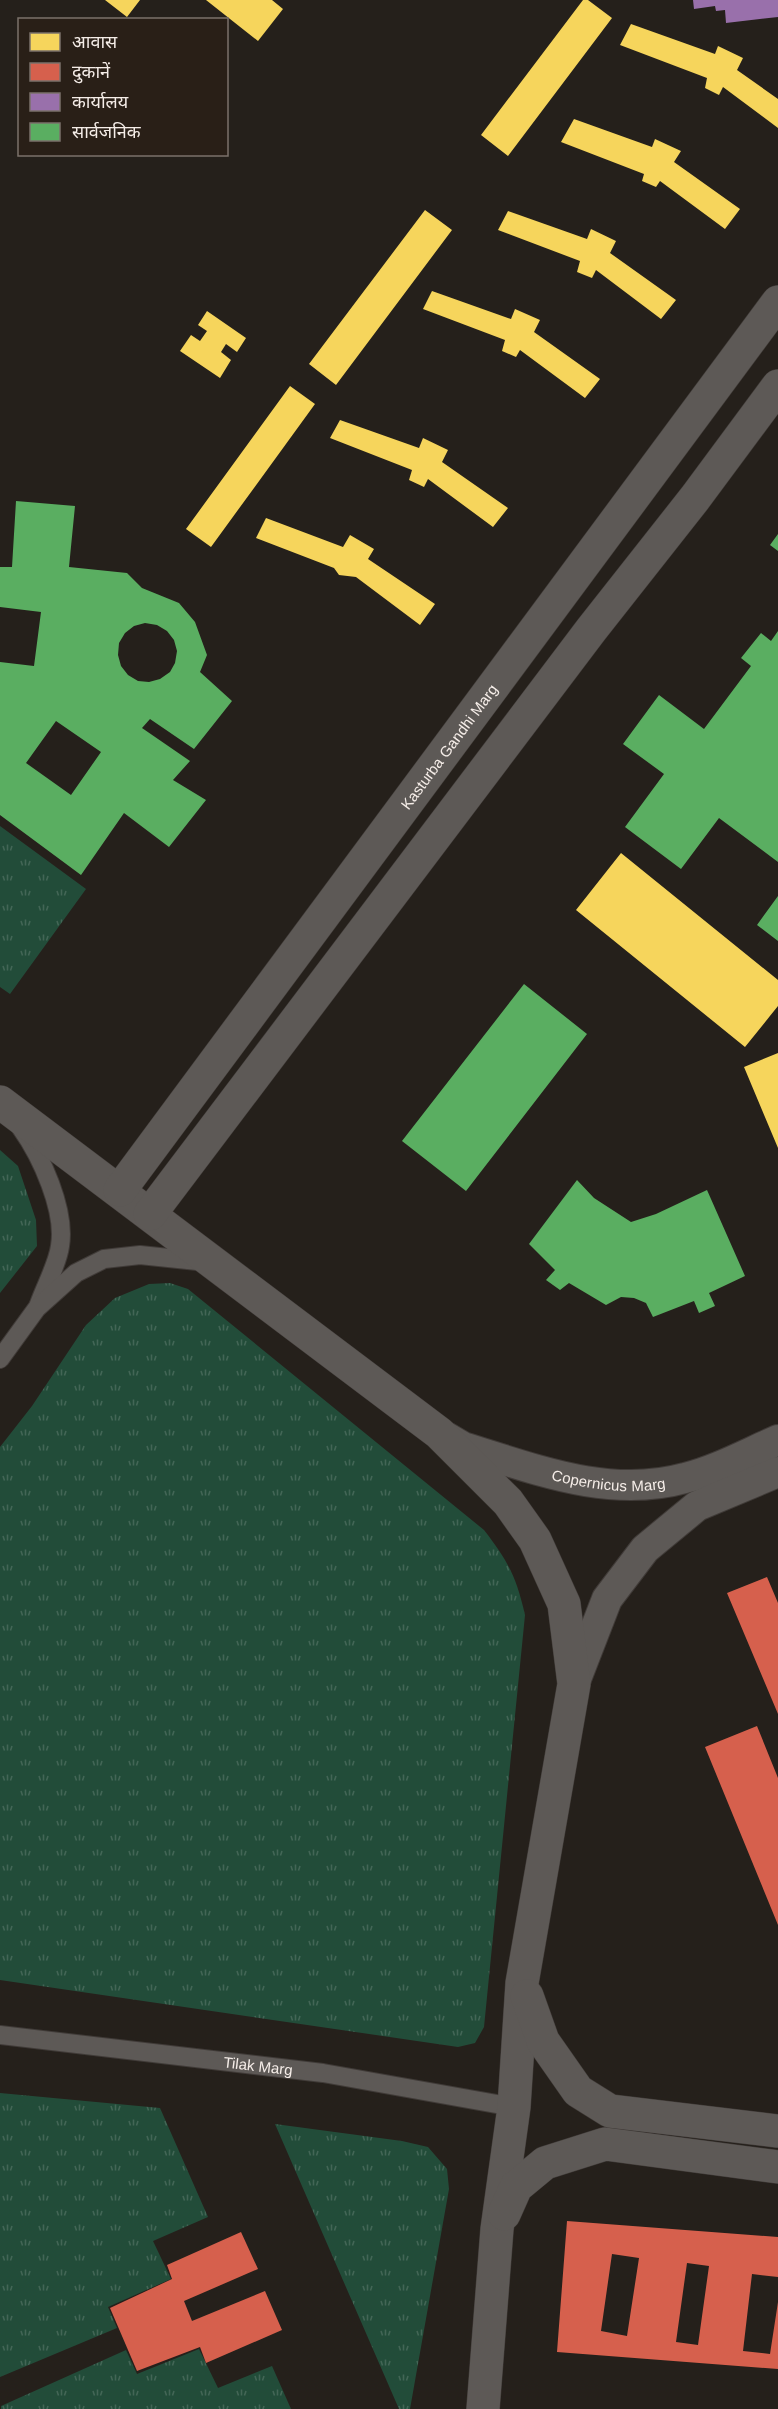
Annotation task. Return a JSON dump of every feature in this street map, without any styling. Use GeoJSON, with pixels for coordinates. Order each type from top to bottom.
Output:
{"type":"FeatureCollection","features":[{"type":"Feature","properties":{"kind":"main road","name":"Kasturba Gandhi Marg"},"geometry":{"type":"LineString","coordinates":[[120,1190],[778,302]]}},
{"type":"Feature","properties":{"kind":"main road"},"geometry":{"type":"LineString","coordinates":[[150,1214],[778,386]]}},
{"type":"Feature","properties":{"kind":"main road"},"geometry":{"type":"LineString","coordinates":[[2,1104],[120,1190],[440,1433],[508,1502],[535,1540],[564,1604],[574,1684],[522,1983],[514,2107],[497,2229],[483,2409]]}},
{"type":"Feature","properties":{"kind":"main road"},"geometry":{"type":"LineString","coordinates":[[522,1983],[543,2041],[578,2091],[610,2111],[778,2131]]}},
{"type":"Feature","properties":{"kind":"main road"},"geometry":{"type":"LineString","coordinates":[[497,2229],[516,2187],[545,2163],[605,2144],[778,2167]]}},
{"type":"Feature","properties":{"kind":"street"},"geometry":{"type":"LineString","coordinates":[[2,1104],[28,1139],[59,1210],[60,1246],[38,1308]]}},
{"type":"Feature","properties":{"kind":"street"},"geometry":{"type":"LineString","coordinates":[[0,1359],[38,1308],[76,1273],[104,1259],[140,1255],[214,1262]]}},
{"type":"Feature","properties":{"kind":"street","name":"Copernicus Marg"},"geometry":{"type":"LineString","coordinates":[[440,1433],[463,1447],[574,1480],[604,1485],[638,1486],[685,1478],[778,1440]]}},
{"type":"Feature","properties":{"kind":"street"},"geometry":{"type":"LineString","coordinates":[[574,1684],[607,1599],[645,1549],[697,1506],[778,1472]]}},
{"type":"Feature","properties":{"kind":"street"},"geometry":{"type":"LineString","coordinates":[[685,1478],[697,1506]]}},
{"type":"Feature","properties":{"kind":"street","name":"Tilak Marg"},"geometry":{"type":"LineString","coordinates":[[0,2035],[323,2073],[514,2107]]}},
{"type":"Feature","properties":{"kind":"green space"},"geometry":{"type":"Polygon","coordinates":[[[0,826],[86,889],[10,994],[0,987],[0,826]]]}},
{"type":"Feature","properties":{"kind":"green space"},"geometry":{"type":"Polygon","coordinates":[[[0,1150],[18,1166],[36,1220],[37,1246],[0,1293],[0,1150]]]}},
{"type":"Feature","properties":{"kind":"green space"},"geometry":{"type":"Polygon","coordinates":[[[170,1283],[188,1289],[484,1530],[505,1560],[514,1579],[525,1615],[484,2027],[475,2043],[458,2047],[0,1980],[0,1447],[32,1406],[86,1325],[115,1298],[149,1284],[170,1283]]]}},
{"type":"Feature","properties":{"kind":"green space"},"geometry":{"type":"Polygon","coordinates":[[[0,2093],[160,2108],[208,2217],[153,2241],[171,2279],[108,2307],[117,2328],[0,2377],[0,2093]]]}},
{"type":"Feature","properties":{"kind":"green space"},"geometry":{"type":"Polygon","coordinates":[[[275,2124],[402,2141],[428,2147],[447,2169],[449,2189],[410,2409],[399,2409],[275,2124]]]}},
{"type":"Feature","properties":{"kind":"green space"},"geometry":{"type":"Polygon","coordinates":[[[199,2349],[218,2388],[272,2366],[291,2409],[1,2409],[1,2406],[126,2350],[137,2374],[199,2349]]]}},
{"type":"Feature","properties":{"kind":"building: आवास"},"geometry":{"type":"Polygon","coordinates":[[[105,0],[140,0],[127,17],[105,0]]]}},
{"type":"Feature","properties":{"kind":"building: आवास"},"geometry":{"type":"Polygon","coordinates":[[[206,0],[272,0],[283,9],[258,41],[206,0]]]}},
{"type":"Feature","properties":{"kind":"building: आवास"},"geometry":{"type":"Polygon","coordinates":[[[583,0],[588,0],[612,18],[508,156],[481,135],[583,0]]]}},
{"type":"Feature","properties":{"kind":"building: आवास"},"geometry":{"type":"Polygon","coordinates":[[[631,24],[715,54],[718,46],[743,58],[737,70],[778,99],[778,128],[723,87],[719,95],[705,88],[707,78],[620,45],[631,24]]]}},
{"type":"Feature","properties":{"kind":"building: आवास"},"geometry":{"type":"Polygon","coordinates":[[[574,119],[652,147],[655,139],[681,151],[674,162],[740,209],[725,229],[660,181],[656,187],[642,181],[644,174],[561,142],[574,119]]]}},
{"type":"Feature","properties":{"kind":"building: आवास"},"geometry":{"type":"Polygon","coordinates":[[[425,210],[452,230],[336,385],[309,364],[425,210]]]}},
{"type":"Feature","properties":{"kind":"building: आवास"},"geometry":{"type":"Polygon","coordinates":[[[508,211],[587,239],[591,229],[616,241],[610,253],[676,300],[661,319],[596,270],[592,278],[577,272],[580,261],[498,230],[508,211]]]}},
{"type":"Feature","properties":{"kind":"building: आवास"},"geometry":{"type":"Polygon","coordinates":[[[432,291],[511,319],[515,309],[540,320],[534,332],[600,379],[585,398],[520,350],[516,357],[502,351],[505,340],[423,309],[432,291]]]}},
{"type":"Feature","properties":{"kind":"building: आवास"},"geometry":{"type":"Polygon","coordinates":[[[207,311],[246,338],[237,352],[226,344],[221,352],[231,360],[220,378],[180,351],[191,335],[200,341],[207,331],[198,325],[207,311]]]}},
{"type":"Feature","properties":{"kind":"building: आवास"},"geometry":{"type":"Polygon","coordinates":[[[290,386],[315,404],[211,547],[186,529],[290,386]]]}},
{"type":"Feature","properties":{"kind":"building: आवास"},"geometry":{"type":"Polygon","coordinates":[[[340,420],[419,448],[423,438],[448,450],[442,462],[508,508],[493,527],[428,479],[424,487],[409,480],[412,470],[330,438],[340,420]]]}},
{"type":"Feature","properties":{"kind":"building: आवास"},"geometry":{"type":"Polygon","coordinates":[[[266,518],[343,547],[350,535],[374,549],[368,559],[435,604],[420,625],[356,577],[339,575],[334,568],[256,538],[266,518]]]}},
{"type":"Feature","properties":{"kind":"building: आवास"},"geometry":{"type":"Polygon","coordinates":[[[621,853],[778,980],[778,1006],[745,1047],[576,910],[621,853]]]}},
{"type":"Feature","properties":{"kind":"building: आवास"},"geometry":{"type":"Polygon","coordinates":[[[778,1053],[778,1148],[744,1067],[778,1053]]]}},
{"type":"Feature","properties":{"kind":"building: दुकानें"},"geometry":{"type":"Polygon","coordinates":[[[767,1577],[778,1603],[778,1714],[727,1593],[767,1577]]]}},
{"type":"Feature","properties":{"kind":"building: दुकानें"},"geometry":{"type":"Polygon","coordinates":[[[757,1726],[778,1778],[778,1925],[705,1747],[757,1726]]]}},
{"type":"Feature","properties":{"kind":"building: दुकानें"},"geometry":{"type":"Polygon","coordinates":[[[567,2221],[778,2237],[778,2277],[752,2274],[743,2351],[770,2354],[778,2302],[778,2369],[557,2352],[567,2221]],[[612,2254],[601,2331],[627,2336],[639,2258],[612,2254]],[[687,2263],[676,2342],[698,2345],[709,2266],[687,2263]]]}},
{"type":"Feature","properties":{"kind":"building: दुकानें"},"geometry":{"type":"Polygon","coordinates":[[[241,2232],[258,2269],[184,2301],[192,2321],[265,2291],[282,2330],[206,2363],[200,2347],[137,2371],[110,2308],[172,2279],[167,2265],[241,2232]]]}},
{"type":"Feature","properties":{"kind":"building: कार्यालय"},"geometry":{"type":"Polygon","coordinates":[[[693,0],[778,0],[778,17],[726,23],[725,10],[716,11],[715,6],[694,9],[693,0]]]}},
{"type":"Feature","properties":{"kind":"building: सार्वजनिक"},"geometry":{"type":"Polygon","coordinates":[[[16,501],[75,506],[69,567],[127,573],[142,588],[179,603],[195,622],[207,655],[200,672],[232,701],[194,749],[150,719],[142,728],[190,761],[173,780],[206,800],[169,847],[124,813],[81,875],[0,815],[0,662],[34,666],[41,612],[0,607],[0,567],[12,567],[16,501]],[[145,623],[134,626],[125,633],[119,643],[118,655],[121,666],[128,675],[138,681],[149,682],[160,679],[170,672],[175,663],[177,651],[174,640],[167,631],[157,625],[145,623]],[[56,721],[26,763],[71,795],[101,752],[56,721]]]}},
{"type":"Feature","properties":{"kind":"building: सार्वजनिक"},"geometry":{"type":"Polygon","coordinates":[[[778,534],[778,551],[770,545],[778,534]]]}},
{"type":"Feature","properties":{"kind":"building: सार्वजनिक"},"geometry":{"type":"Polygon","coordinates":[[[778,631],[778,862],[719,818],[681,869],[625,827],[664,774],[623,744],[659,695],[704,729],[751,666],[741,658],[761,633],[771,641],[778,631]]]}},
{"type":"Feature","properties":{"kind":"building: सार्वजनिक"},"geometry":{"type":"Polygon","coordinates":[[[778,896],[778,941],[757,925],[778,896]]]}},
{"type":"Feature","properties":{"kind":"building: सार्वजनिक"},"geometry":{"type":"Polygon","coordinates":[[[524,984],[587,1034],[466,1191],[402,1141],[524,984]]]}},
{"type":"Feature","properties":{"kind":"building: सार्वजनिक"},"geometry":{"type":"Polygon","coordinates":[[[577,1180],[594,1198],[631,1222],[656,1214],[707,1190],[745,1276],[709,1293],[715,1306],[699,1313],[694,1301],[653,1317],[646,1303],[634,1298],[621,1297],[606,1305],[569,1283],[560,1290],[546,1280],[555,1270],[529,1244],[577,1180]]]}}]}
